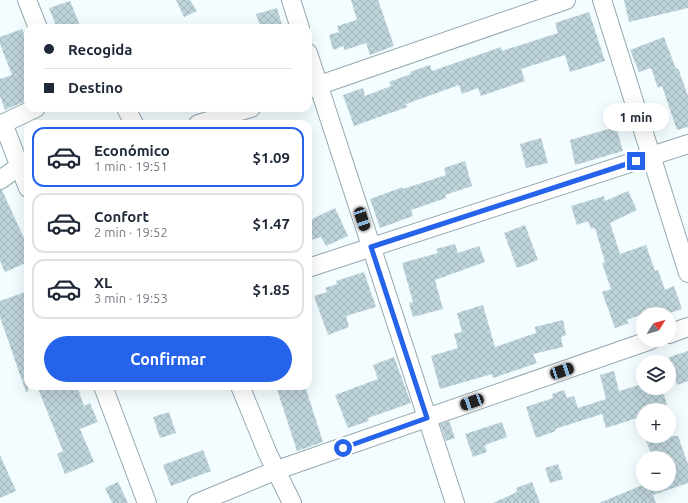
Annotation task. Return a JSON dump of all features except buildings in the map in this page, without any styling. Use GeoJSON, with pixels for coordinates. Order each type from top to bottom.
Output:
{"type":"FeatureCollection","features":[{"type":"Feature","properties":{"kind":"street"},"geometry":{"type":"LineString","coordinates":[[27,0],[36,24]]}},
{"type":"Feature","properties":{"kind":"street"},"geometry":{"type":"LineString","coordinates":[[291,0],[299,24]]}},
{"type":"Feature","properties":{"kind":"street"},"geometry":{"type":"LineString","coordinates":[[455,503],[371,247],[313,87],[566,0]]}},
{"type":"Feature","properties":{"kind":"street"},"geometry":{"type":"LineString","coordinates":[[602,0],[688,274]]}},
{"type":"Feature","properties":{"kind":"street"},"geometry":{"type":"LineString","coordinates":[[24,177],[2,124],[28,112]]}},
{"type":"Feature","properties":{"kind":"street"},"geometry":{"type":"LineString","coordinates":[[211,120],[238,112]]}},
{"type":"Feature","properties":{"kind":"street"},"geometry":{"type":"LineString","coordinates":[[312,267],[688,144]]}},
{"type":"Feature","properties":{"kind":"street"},"geometry":{"type":"LineString","coordinates":[[0,180],[20,166]]}},
{"type":"Feature","properties":{"kind":"street"},"geometry":{"type":"LineString","coordinates":[[676,331],[688,327]]}},
{"type":"Feature","properties":{"kind":"street"},"geometry":{"type":"LineString","coordinates":[[197,503],[277,470],[636,345]]}},
{"type":"Feature","properties":{"kind":"street"},"geometry":{"type":"LineString","coordinates":[[105,390],[147,503]]}},
{"type":"Feature","properties":{"kind":"street"},"geometry":{"type":"LineString","coordinates":[[242,390],[292,503]]}},
{"type":"Feature","properties":{"kind":"route"},"geometry":{"type":"LineString","coordinates":[[343,448],[427,418],[371,247],[636,161]]}}]}
